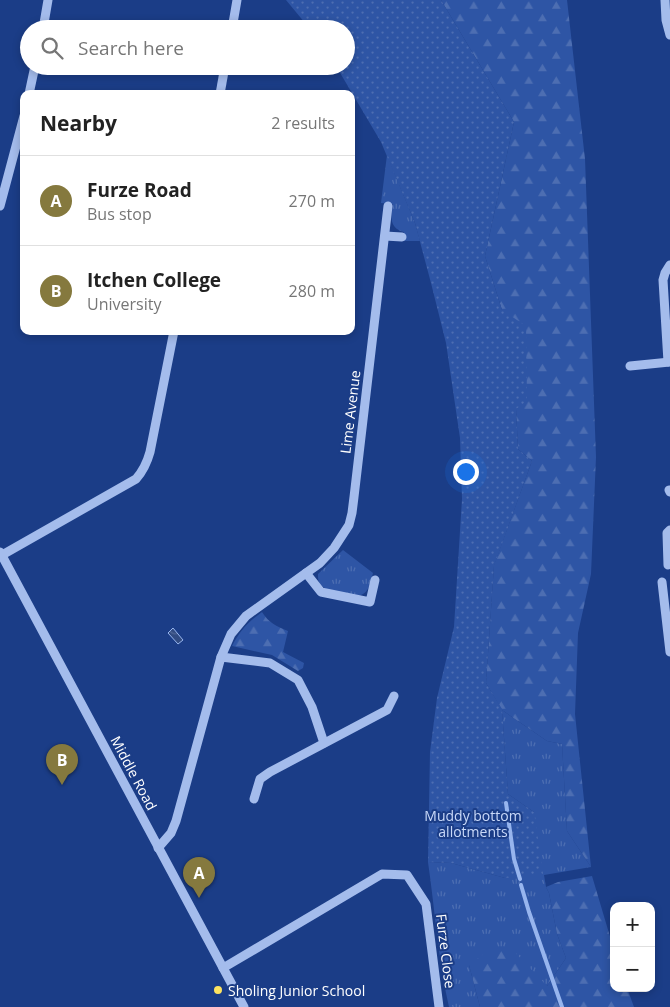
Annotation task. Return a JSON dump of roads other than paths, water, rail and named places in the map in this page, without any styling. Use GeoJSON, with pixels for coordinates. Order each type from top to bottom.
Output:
{"type":"FeatureCollection","features":[{"type":"Feature","properties":{"kind":"street"},"geometry":{"type":"LineString","coordinates":[[45,20],[48,0]]}},
{"type":"Feature","properties":{"kind":"street"},"geometry":{"type":"LineString","coordinates":[[234,20],[237,0]]}},
{"type":"Feature","properties":{"kind":"street"},"geometry":{"type":"LineString","coordinates":[[665,0],[666,20],[670,35]]}},
{"type":"Feature","properties":{"kind":"street"},"geometry":{"type":"LineString","coordinates":[[30,90],[33,75]]}},
{"type":"Feature","properties":{"kind":"street"},"geometry":{"type":"LineString","coordinates":[[221,90],[223,75]]}},
{"type":"Feature","properties":{"kind":"street"},"geometry":{"type":"LineString","coordinates":[[0,206],[20,131]]}},
{"type":"Feature","properties":{"kind":"street","name":"Lime Avenue"},"geometry":{"type":"LineString","coordinates":[[158,848],[171,833],[176,821],[220,656],[230,634],[246,616],[320,563],[347,530],[352,513],[388,206]]}},
{"type":"Feature","properties":{"kind":"street"},"geometry":{"type":"LineString","coordinates":[[384,236],[402,238]]}},
{"type":"Feature","properties":{"kind":"street"},"geometry":{"type":"LineString","coordinates":[[630,366],[669,362],[663,280],[665,272],[670,265]]}},
{"type":"Feature","properties":{"kind":"street"},"geometry":{"type":"LineString","coordinates":[[1,553],[136,479],[140,474],[150,452],[173,335]]}},
{"type":"Feature","properties":{"kind":"street"},"geometry":{"type":"LineString","coordinates":[[668,565],[667,533],[670,530]]}},
{"type":"Feature","properties":{"kind":"street","name":"Middle Road"},"geometry":{"type":"LineString","coordinates":[[1,553],[244,1007]]}},
{"type":"Feature","properties":{"kind":"street"},"geometry":{"type":"LineString","coordinates":[[306,574],[321,592],[370,602],[374,580]]}},
{"type":"Feature","properties":{"kind":"street"},"geometry":{"type":"LineString","coordinates":[[662,582],[667,602],[670,652]]}},
{"type":"Feature","properties":{"kind":"street"},"geometry":{"type":"LineString","coordinates":[[220,656],[270,663],[298,680],[312,707],[324,743]]}},
{"type":"Feature","properties":{"kind":"street"},"geometry":{"type":"LineString","coordinates":[[254,799],[260,779],[264,776],[387,710],[394,696]]}},
{"type":"Feature","properties":{"kind":"street","name":"Furze Close"},"geometry":{"type":"LineString","coordinates":[[223,968],[382,874],[408,875],[426,904],[439,1007]]}},
{"type":"Feature","properties":{"kind":"water"},"geometry":{"type":"Polygon","coordinates":[[[173,628],[183,640],[178,644],[168,633],[173,628]]]}},
{"type":"Feature","properties":{"kind":"waterway"},"geometry":{"type":"LineString","coordinates":[[506,803],[514,859],[520,879]]}},
{"type":"Feature","properties":{"kind":"waterway"},"geometry":{"type":"LineString","coordinates":[[521,885],[562,1007]]}},
{"type":"Feature","properties":{"kind":"place","name":"Itchen College"},"geometry":{"type":"Point","coordinates":[62,785]}},
{"type":"Feature","properties":{"kind":"place","name":"Furze Road"},"geometry":{"type":"Point","coordinates":[199,898]}},
{"type":"Feature","properties":{"kind":"place","name":"Sholing Junior School"},"geometry":{"type":"Point","coordinates":[218,990]}},
{"type":"Feature","properties":{"kind":"park label","name":"Muddy bottom allotments"},"geometry":{"type":"Point","coordinates":[473,824]}}]}
